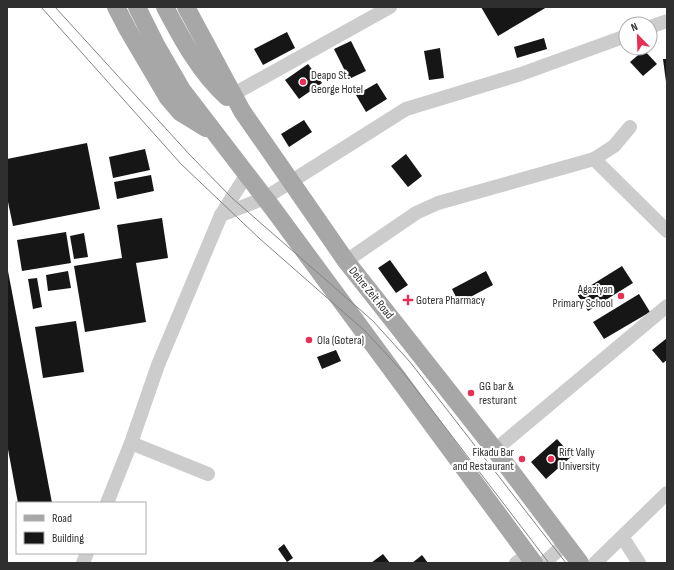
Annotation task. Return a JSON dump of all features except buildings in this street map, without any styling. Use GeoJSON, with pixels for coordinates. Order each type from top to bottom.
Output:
{"type":"FeatureCollection","features":[{"type":"Feature","properties":{"kind":"main road"},"geometry":{"type":"LineString","coordinates":[[116,7],[168,98],[180,112],[216,135]]}},
{"type":"Feature","properties":{"kind":"main road"},"geometry":{"type":"LineString","coordinates":[[137,7],[156,46],[182,90],[265,198],[526,560]]}},
{"type":"Feature","properties":{"kind":"main road"},"geometry":{"type":"LineString","coordinates":[[165,7],[194,57],[216,87],[242,112]]}},
{"type":"Feature","properties":{"kind":"main road","name":"Debre Zeit Road"},"geometry":{"type":"LineString","coordinates":[[186,7],[242,112],[292,182],[346,262],[495,450],[580,563]]}},
{"type":"Feature","properties":{"kind":"street"},"geometry":{"type":"LineString","coordinates":[[232,95],[390,7]]}},
{"type":"Feature","properties":{"kind":"street"},"geometry":{"type":"LineString","coordinates":[[220,215],[265,198],[406,110],[521,74],[618,39]]}},
{"type":"Feature","properties":{"kind":"street"},"geometry":{"type":"LineString","coordinates":[[346,262],[416,213],[438,203],[594,159],[614,146],[630,127]]}},
{"type":"Feature","properties":{"kind":"street"},"geometry":{"type":"LineString","coordinates":[[594,159],[667,231]]}},
{"type":"Feature","properties":{"kind":"street"},"geometry":{"type":"LineString","coordinates":[[107,502],[131,443],[158,365],[220,215],[247,174]]}},
{"type":"Feature","properties":{"kind":"street"},"geometry":{"type":"LineString","coordinates":[[495,450],[667,306]]}},
{"type":"Feature","properties":{"kind":"street"},"geometry":{"type":"LineString","coordinates":[[131,443],[208,474]]}},
{"type":"Feature","properties":{"kind":"street"},"geometry":{"type":"LineString","coordinates":[[595,563],[623,538],[667,493]]}},
{"type":"Feature","properties":{"kind":"street"},"geometry":{"type":"LineString","coordinates":[[623,538],[639,563]]}},
{"type":"Feature","properties":{"kind":"street"},"geometry":{"type":"LineString","coordinates":[[544,563],[565,544]]}},
{"type":"Feature","properties":{"kind":"tram line"},"geometry":{"type":"LineString","coordinates":[[41,7],[181,164],[260,239],[365,331],[403,372],[549,563]]}},
{"type":"Feature","properties":{"kind":"tram line"},"geometry":{"type":"LineString","coordinates":[[55,7],[189,154],[232,198],[373,321],[410,362],[566,563]]}},
{"type":"Feature","properties":{"kind":"place","name":"Deapo St. George Hotel"},"geometry":{"type":"Point","coordinates":[303,82]}},
{"type":"Feature","properties":{"kind":"place","name":"Agaziyan Primary School"},"geometry":{"type":"Point","coordinates":[621,296]}},
{"type":"Feature","properties":{"kind":"place","name":"Gotera Pharmacy"},"geometry":{"type":"Point","coordinates":[408,300]}},
{"type":"Feature","properties":{"kind":"place","name":"Ola (Gotera)"},"geometry":{"type":"Point","coordinates":[309,340]}},
{"type":"Feature","properties":{"kind":"place","name":"GG bar & resturant"},"geometry":{"type":"Point","coordinates":[471,393]}},
{"type":"Feature","properties":{"kind":"place","name":"Fikadu Bar and Restaurant"},"geometry":{"type":"Point","coordinates":[522,459]}},
{"type":"Feature","properties":{"kind":"place","name":"Rift Vally University"},"geometry":{"type":"Point","coordinates":[551,459]}}]}
